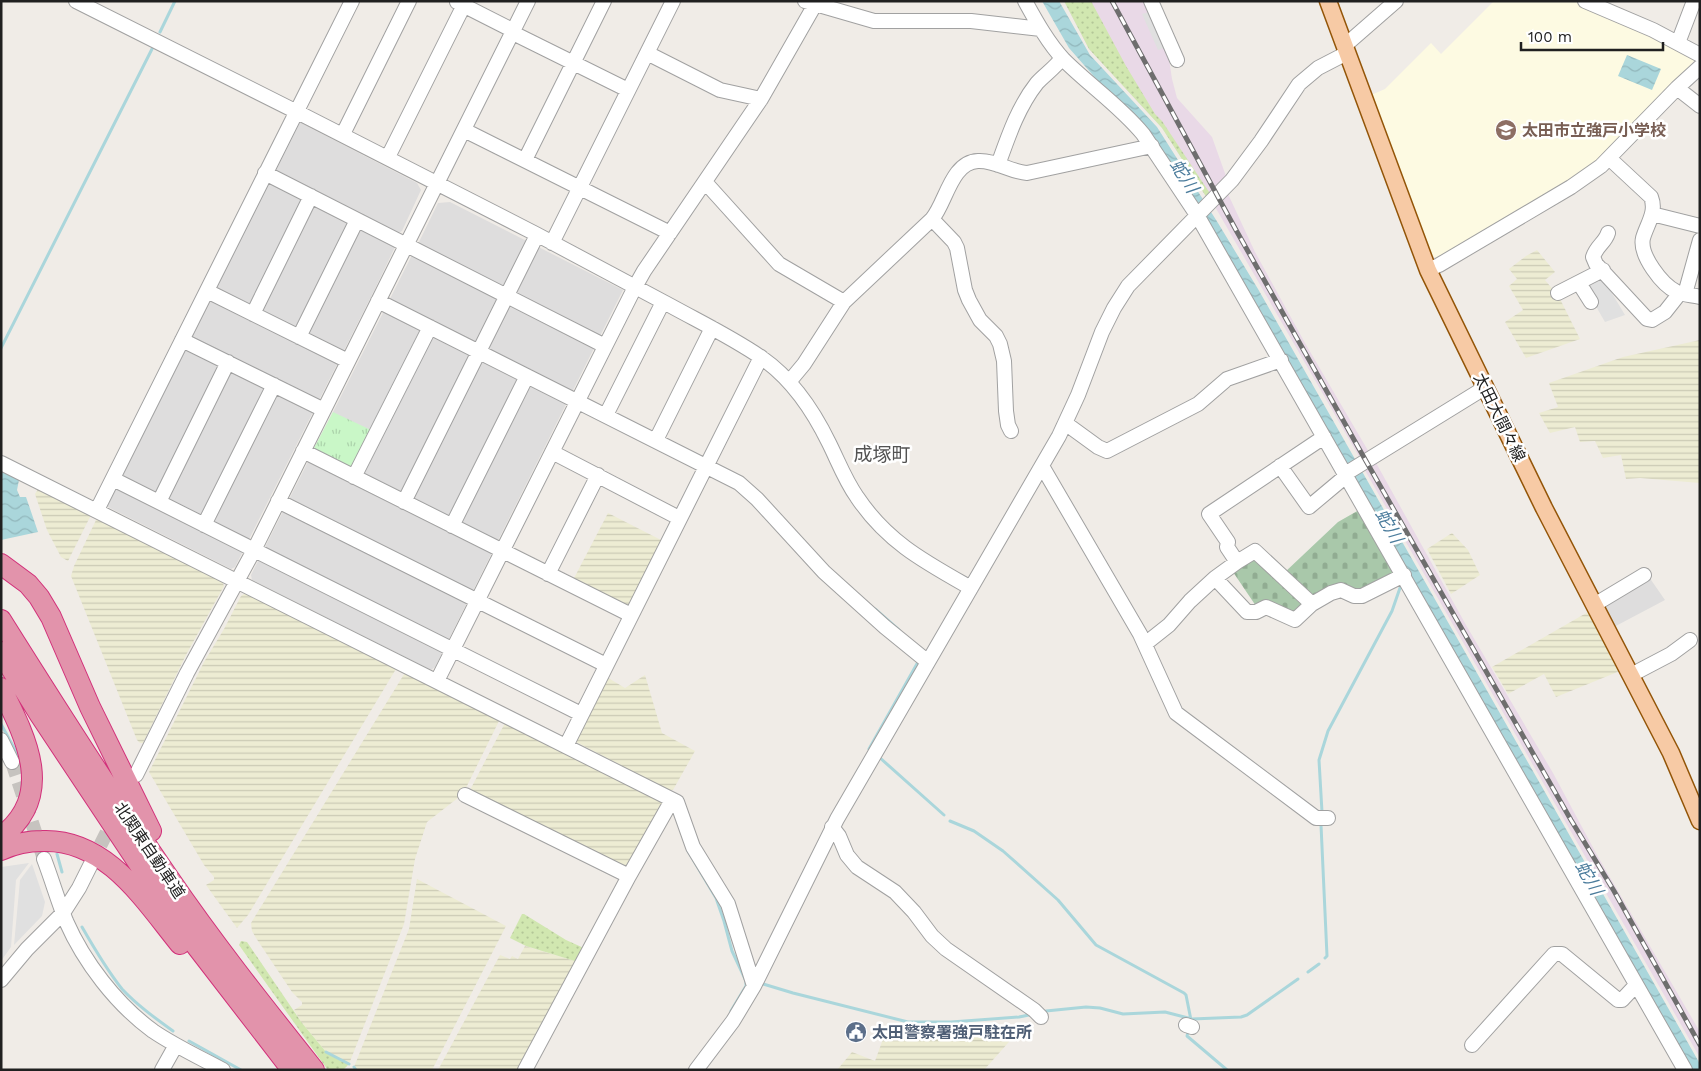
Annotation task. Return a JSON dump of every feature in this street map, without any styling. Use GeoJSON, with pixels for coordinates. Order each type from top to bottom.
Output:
{"type":"FeatureCollection","features":[{"type":"Feature","properties":{"kind":"highway"},"geometry":{"type":"LineString","coordinates":[[1,564],[28,584],[51,616],[90,707],[140,811],[174,869],[197,900],[210,924],[219,947]]}},
{"type":"Feature","properties":{"kind":"highway","name":"北関東自動車道"},"geometry":{"type":"LineString","coordinates":[[1,620],[146,846],[219,947],[314,1070]]}},
{"type":"Feature","properties":{"kind":"highway","name":"北関東自動車道"},"geometry":{"type":"LineString","coordinates":[[1,652],[40,715],[157,891],[292,1070]]}},
{"type":"Feature","properties":{"kind":"highway"},"geometry":{"type":"LineString","coordinates":[[1,688],[22,732],[33,777],[30,797],[24,812],[16,823],[1,837]]}},
{"type":"Feature","properties":{"kind":"highway"},"geometry":{"type":"LineString","coordinates":[[1,850],[19,843],[49,840],[78,846],[115,868],[134,887],[238,1012],[279,1053]]}},
{"type":"Feature","properties":{"kind":"main road","name":"太田大間々線"},"geometry":{"type":"LineString","coordinates":[[1328,1],[1428,270],[1544,508],[1671,753],[1700,820]]}},
{"type":"Feature","properties":{"kind":"street"},"geometry":{"type":"LineString","coordinates":[[76,1],[343,134],[552,242],[712,328],[761,357],[789,382],[818,420],[856,496],[886,533],[909,552],[971,588]]}},
{"type":"Feature","properties":{"kind":"street"},"geometry":{"type":"LineString","coordinates":[[97,510],[352,1]]}},
{"type":"Feature","properties":{"kind":"street"},"geometry":{"type":"LineString","coordinates":[[343,134],[409,1]]}},
{"type":"Feature","properties":{"kind":"street"},"geometry":{"type":"LineString","coordinates":[[136,775],[187,673],[254,550],[528,1]]}},
{"type":"Feature","properties":{"kind":"street"},"geometry":{"type":"LineString","coordinates":[[524,160],[604,1]]}},
{"type":"Feature","properties":{"kind":"street"},"geometry":{"type":"LineString","coordinates":[[552,242],[673,1]]}},
{"type":"Feature","properties":{"kind":"street"},"geometry":{"type":"LineString","coordinates":[[1025,1],[1041,29],[1062,58],[1132,122],[1152,146],[1198,214],[1685,1070]]}},
{"type":"Feature","properties":{"kind":"street"},"geometry":{"type":"LineString","coordinates":[[1150,1],[1177,60]]}},
{"type":"Feature","properties":{"kind":"street"},"geometry":{"type":"LineString","coordinates":[[696,1070],[733,1020],[754,986],[832,827],[1042,466],[1065,423],[1114,308],[1128,286],[1238,172],[1299,84],[1345,49],[1349,42],[1396,1]]}},
{"type":"Feature","properties":{"kind":"street"},"geometry":{"type":"LineString","coordinates":[[1585,1],[1678,43],[1700,55]]}},
{"type":"Feature","properties":{"kind":"street"},"geometry":{"type":"LineString","coordinates":[[1678,43],[1694,1]]}},
{"type":"Feature","properties":{"kind":"street"},"geometry":{"type":"LineString","coordinates":[[437,681],[635,287],[761,99],[812,2],[874,21],[971,21],[1041,29]]}},
{"type":"Feature","properties":{"kind":"street"},"geometry":{"type":"LineString","coordinates":[[388,157],[460,3],[628,90]]}},
{"type":"Feature","properties":{"kind":"street"},"geometry":{"type":"LineString","coordinates":[[647,53],[720,90],[761,99]]}},
{"type":"Feature","properties":{"kind":"street"},"geometry":{"type":"LineString","coordinates":[[998,165],[1012,126],[1038,81],[1053,70],[1062,58]]}},
{"type":"Feature","properties":{"kind":"street"},"geometry":{"type":"LineString","coordinates":[[1428,270],[1570,187],[1601,166],[1700,67]]}},
{"type":"Feature","properties":{"kind":"street"},"geometry":{"type":"LineString","coordinates":[[1677,88],[1700,106]]}},
{"type":"Feature","properties":{"kind":"street"},"geometry":{"type":"LineString","coordinates":[[464,130],[670,233]]}},
{"type":"Feature","properties":{"kind":"street"},"geometry":{"type":"LineString","coordinates":[[789,382],[804,364],[844,302],[932,219],[939,211],[954,176],[970,163],[978,161],[1028,173],[1152,146]]}},
{"type":"Feature","properties":{"kind":"street"},"geometry":{"type":"LineString","coordinates":[[1609,158],[1651,197],[1653,203],[1652,214],[1643,239],[1648,264],[1670,287],[1682,293],[1700,297]]}},
{"type":"Feature","properties":{"kind":"street"},"geometry":{"type":"LineString","coordinates":[[266,173],[605,346]]}},
{"type":"Feature","properties":{"kind":"street"},"geometry":{"type":"LineString","coordinates":[[705,182],[778,264],[844,302]]}},
{"type":"Feature","properties":{"kind":"street"},"geometry":{"type":"LineString","coordinates":[[253,314],[311,196]]}},
{"type":"Feature","properties":{"kind":"street"},"geometry":{"type":"LineString","coordinates":[[1652,214],[1700,226]]}},
{"type":"Feature","properties":{"kind":"street"},"geometry":{"type":"LineString","coordinates":[[932,219],[954,242],[969,300],[980,320],[996,336],[1000,344],[1004,361],[1006,411],[1011,431]]}},
{"type":"Feature","properties":{"kind":"street"},"geometry":{"type":"LineString","coordinates":[[299,337],[357,220]]}},
{"type":"Feature","properties":{"kind":"street"},"geometry":{"type":"LineString","coordinates":[[1608,233],[1606,238],[1596,248],[1593,257],[1596,264],[1604,270],[1647,319],[1652,320],[1665,312],[1682,293],[1700,240]]}},
{"type":"Feature","properties":{"kind":"street"},"geometry":{"type":"LineString","coordinates":[[404,502],[537,235]]}},
{"type":"Feature","properties":{"kind":"street"},"geometry":{"type":"LineString","coordinates":[[1558,294],[1604,270]]}},
{"type":"Feature","properties":{"kind":"street"},"geometry":{"type":"LineString","coordinates":[[1579,283],[1591,302]]}},
{"type":"Feature","properties":{"kind":"street"},"geometry":{"type":"LineString","coordinates":[[208,291],[348,362]]}},
{"type":"Feature","properties":{"kind":"street"},"geometry":{"type":"LineString","coordinates":[[378,301],[706,465],[748,489],[824,572],[885,627],[928,662]]}},
{"type":"Feature","properties":{"kind":"street"},"geometry":{"type":"LineString","coordinates":[[606,416],[663,302]]}},
{"type":"Feature","properties":{"kind":"street"},"geometry":{"type":"LineString","coordinates":[[354,477],[430,327]]}},
{"type":"Feature","properties":{"kind":"street"},"geometry":{"type":"LineString","coordinates":[[656,440],[712,328]]}},
{"type":"Feature","properties":{"kind":"street"},"geometry":{"type":"LineString","coordinates":[[182,340],[324,410]]}},
{"type":"Feature","properties":{"kind":"street"},"geometry":{"type":"LineString","coordinates":[[566,746],[761,357]]}},
{"type":"Feature","properties":{"kind":"street"},"geometry":{"type":"LineString","coordinates":[[1065,423],[1098,447],[1108,451],[1198,404],[1227,379],[1281,360]]}},
{"type":"Feature","properties":{"kind":"street"},"geometry":{"type":"LineString","coordinates":[[159,502],[228,362]]}},
{"type":"Feature","properties":{"kind":"street"},"geometry":{"type":"LineString","coordinates":[[452,526],[527,376]]}},
{"type":"Feature","properties":{"kind":"street"},"geometry":{"type":"LineString","coordinates":[[204,525],[274,385]]}},
{"type":"Feature","properties":{"kind":"street"},"geometry":{"type":"LineString","coordinates":[[1280,466],[1309,507],[1346,474],[1486,388]]}},
{"type":"Feature","properties":{"kind":"street"},"geometry":{"type":"LineString","coordinates":[[1237,562],[1227,547],[1228,542],[1209,514],[1324,437]]}},
{"type":"Feature","properties":{"kind":"street"},"geometry":{"type":"LineString","coordinates":[[303,452],[630,615]]}},
{"type":"Feature","properties":{"kind":"street"},"geometry":{"type":"LineString","coordinates":[[552,452],[679,518]]}},
{"type":"Feature","properties":{"kind":"street"},"geometry":{"type":"LineString","coordinates":[[1,463],[677,802],[693,847],[728,904],[754,986]]}},
{"type":"Feature","properties":{"kind":"street"},"geometry":{"type":"LineString","coordinates":[[1042,466],[1145,644],[1174,710],[1179,717],[1316,818],[1328,818]]}},
{"type":"Feature","properties":{"kind":"street"},"geometry":{"type":"LineString","coordinates":[[548,574],[598,475]]}},
{"type":"Feature","properties":{"kind":"street"},"geometry":{"type":"LineString","coordinates":[[113,479],[582,714]]}},
{"type":"Feature","properties":{"kind":"street"},"geometry":{"type":"LineString","coordinates":[[278,501],[606,665]]}},
{"type":"Feature","properties":{"kind":"street"},"geometry":{"type":"LineString","coordinates":[[1145,644],[1169,625],[1190,601],[1215,578],[1255,551],[1312,604]]}},
{"type":"Feature","properties":{"kind":"street"},"geometry":{"type":"LineString","coordinates":[[1594,604],[1644,575]]}},
{"type":"Feature","properties":{"kind":"street"},"geometry":{"type":"LineString","coordinates":[[1215,578],[1247,612],[1256,612],[1266,607],[1295,620],[1312,604],[1331,593],[1341,590],[1354,596],[1362,596],[1404,576]]}},
{"type":"Feature","properties":{"kind":"street"},"geometry":{"type":"LineString","coordinates":[[1632,675],[1671,654],[1690,640]]}},
{"type":"Feature","properties":{"kind":"street"},"geometry":{"type":"LineString","coordinates":[[1,740],[12,762]]}},
{"type":"Feature","properties":{"kind":"street"},"geometry":{"type":"LineString","coordinates":[[465,795],[629,876]]}},
{"type":"Feature","properties":{"kind":"street"},"geometry":{"type":"LineString","coordinates":[[526,1070],[629,876],[672,800]]}},
{"type":"Feature","properties":{"kind":"street"},"geometry":{"type":"LineString","coordinates":[[832,827],[840,836],[846,854],[858,867],[895,892],[914,912],[932,936],[1041,1017]]}},
{"type":"Feature","properties":{"kind":"street"},"geometry":{"type":"LineString","coordinates":[[44,859],[70,930],[86,958],[113,994],[141,1022],[176,1045],[223,1070]]}},
{"type":"Feature","properties":{"kind":"street"},"geometry":{"type":"LineString","coordinates":[[1,980],[27,949],[63,913],[91,864]]}},
{"type":"Feature","properties":{"kind":"street"},"geometry":{"type":"LineString","coordinates":[[1472,1045],[1554,954],[1562,954],[1618,1000],[1622,1000],[1636,985]]}},
{"type":"Feature","properties":{"kind":"street"},"geometry":{"type":"LineString","coordinates":[[162,1070],[176,1045]]}},
{"type":"Feature","properties":{"kind":"shaded area"},"geometry":{"type":"Polygon","coordinates":[[[1064,1],[1144,1],[1169,59],[1177,98],[1212,137],[1227,179],[1207,198],[1162,128],[1089,49],[1064,1]]]}},
{"type":"Feature","properties":{"kind":"shaded area","name":"太田市立強戸小学校"},"geometry":{"type":"Polygon","coordinates":[[[1494,1],[1577,1],[1623,20],[1694,56],[1694,61],[1594,165],[1438,260],[1431,254],[1371,95],[1385,89],[1431,43],[1441,54],[1494,1]]]}},
{"type":"Feature","properties":{"kind":"shaded area"},"geometry":{"type":"Polygon","coordinates":[[[1149,12],[1164,48],[1158,50],[1142,14],[1149,12]]]}},
{"type":"Feature","properties":{"kind":"shaded area"},"geometry":{"type":"Polygon","coordinates":[[[298,120],[417,183],[421,190],[402,231],[398,233],[395,247],[375,289],[235,567],[231,569],[104,505],[298,120]]]}},
{"type":"Feature","properties":{"kind":"shaded area"},"geometry":{"type":"Polygon","coordinates":[[[1228,194],[1255,252],[1305,343],[1370,454],[1361,460],[1214,205],[1228,194]]]}},
{"type":"Feature","properties":{"kind":"shaded area"},"geometry":{"type":"Polygon","coordinates":[[[450,202],[623,290],[435,667],[431,670],[252,580],[251,575],[412,255],[420,245],[419,242],[438,203],[450,202]]]}},
{"type":"Feature","properties":{"kind":"shaded area"},"geometry":{"type":"Polygon","coordinates":[[[1601,275],[1625,315],[1605,322],[1583,284],[1601,275]]]}},
{"type":"Feature","properties":{"kind":"shaded area"},"geometry":{"type":"Polygon","coordinates":[[[1375,461],[1466,625],[1553,773],[1597,855],[1700,1032],[1700,1058],[1363,467],[1375,461]]]}},
{"type":"Feature","properties":{"kind":"shaded area"},"geometry":{"type":"Polygon","coordinates":[[[1649,577],[1665,600],[1612,628],[1600,610],[1603,603],[1649,577]]]}},
{"type":"Feature","properties":{"kind":"shaded area"},"geometry":{"type":"Polygon","coordinates":[[[29,863],[16,880],[11,947],[1,961],[1,867],[29,863]]]}},
{"type":"Feature","properties":{"kind":"shaded area"},"geometry":{"type":"Polygon","coordinates":[[[32,864],[45,902],[42,916],[14,945],[20,880],[32,864]]]}},
{"type":"Feature","properties":{"kind":"green space"},"geometry":{"type":"Polygon","coordinates":[[[1064,1],[1091,1],[1126,66],[1155,114],[1162,121],[1211,195],[1207,198],[1162,128],[1089,49],[1064,1]]]}},
{"type":"Feature","properties":{"kind":"green space"},"geometry":{"type":"Polygon","coordinates":[[[1537,250],[1555,272],[1545,280],[1559,297],[1580,339],[1526,358],[1505,322],[1523,310],[1509,286],[1517,279],[1509,269],[1537,250]]]}},
{"type":"Feature","properties":{"kind":"green space"},"geometry":{"type":"Polygon","coordinates":[[[1700,340],[1700,483],[1640,478],[1626,479],[1621,455],[1603,458],[1595,441],[1580,442],[1575,427],[1550,433],[1539,413],[1558,407],[1549,383],[1623,357],[1700,340]]]}},
{"type":"Feature","properties":{"kind":"green space"},"geometry":{"type":"Polygon","coordinates":[[[333,412],[373,431],[355,466],[348,468],[316,451],[314,448],[333,412]]]}},
{"type":"Feature","properties":{"kind":"green space"},"geometry":{"type":"Polygon","coordinates":[[[40,486],[92,513],[68,561],[61,557],[47,530],[35,494],[40,486]]]}},
{"type":"Feature","properties":{"kind":"green space"},"geometry":{"type":"Polygon","coordinates":[[[1359,510],[1398,576],[1362,594],[1312,601],[1284,573],[1338,522],[1359,510]]]}},
{"type":"Feature","properties":{"kind":"green space"},"geometry":{"type":"Polygon","coordinates":[[[608,513],[663,541],[630,606],[623,607],[572,582],[608,513]]]}},
{"type":"Feature","properties":{"kind":"green space"},"geometry":{"type":"Polygon","coordinates":[[[100,518],[221,578],[224,586],[186,655],[143,743],[137,740],[71,576],[96,520],[100,518]]]}},
{"type":"Feature","properties":{"kind":"green space"},"geometry":{"type":"Polygon","coordinates":[[[1452,533],[1468,550],[1480,575],[1451,594],[1427,549],[1452,533]]]}},
{"type":"Feature","properties":{"kind":"green space"},"geometry":{"type":"Polygon","coordinates":[[[1254,554],[1310,604],[1295,618],[1258,609],[1231,569],[1254,554]]]}},
{"type":"Feature","properties":{"kind":"green space"},"geometry":{"type":"Polygon","coordinates":[[[247,592],[395,666],[396,669],[248,915],[237,928],[206,885],[214,880],[214,877],[204,865],[149,772],[204,662],[241,596],[247,592]]]}},
{"type":"Feature","properties":{"kind":"green space"},"geometry":{"type":"Polygon","coordinates":[[[1588,612],[1620,671],[1556,697],[1544,674],[1508,694],[1492,667],[1588,612]]]}},
{"type":"Feature","properties":{"kind":"green space"},"geometry":{"type":"Polygon","coordinates":[[[406,671],[500,718],[463,794],[427,822],[415,859],[404,924],[349,1064],[326,1052],[302,1023],[294,1010],[302,1005],[302,1002],[292,992],[256,938],[252,931],[251,923],[406,671]]]}},
{"type":"Feature","properties":{"kind":"green space"},"geometry":{"type":"Polygon","coordinates":[[[645,675],[662,733],[695,751],[673,790],[669,790],[576,742],[605,676],[625,688],[645,675]]]}},
{"type":"Feature","properties":{"kind":"green space"},"geometry":{"type":"Polygon","coordinates":[[[506,721],[664,803],[628,871],[469,792],[506,721]]]}},
{"type":"Feature","properties":{"kind":"green space"},"geometry":{"type":"Polygon","coordinates":[[[417,879],[506,926],[432,1070],[356,1070],[354,1067],[409,929],[417,879]]]}},
{"type":"Feature","properties":{"kind":"green space"},"geometry":{"type":"Polygon","coordinates":[[[522,914],[566,940],[586,949],[578,962],[526,946],[510,938],[522,914]]]}},
{"type":"Feature","properties":{"kind":"green space"},"geometry":{"type":"Polygon","coordinates":[[[241,941],[247,942],[302,1023],[326,1052],[349,1064],[343,1070],[328,1070],[239,945],[241,941]]]}},
{"type":"Feature","properties":{"kind":"green space"},"geometry":{"type":"Polygon","coordinates":[[[525,946],[578,962],[520,1070],[438,1070],[500,955],[510,959],[512,956],[518,959],[525,946]]]}},
{"type":"Feature","properties":{"kind":"green space"},"geometry":{"type":"Polygon","coordinates":[[[1025,1024],[984,1070],[837,1070],[852,1052],[875,1061],[887,1028],[931,1031],[1025,1024]]]}},
{"type":"Feature","properties":{"kind":"water","name":"蛇川"},"geometry":{"type":"Polygon","coordinates":[[[1042,1],[1059,1],[1090,55],[1157,127],[1218,223],[1258,289],[1700,1064],[1700,1070],[1692,1070],[1198,204],[1142,124],[1098,81],[1069,48],[1042,1]]]}},
{"type":"Feature","properties":{"kind":"water"},"geometry":{"type":"Polygon","coordinates":[[[1627,55],[1661,69],[1652,90],[1618,76],[1627,55]]]}},
{"type":"Feature","properties":{"kind":"water"},"geometry":{"type":"Polygon","coordinates":[[[1,471],[19,480],[17,490],[20,497],[26,497],[38,532],[1,540],[1,471]]]}},
{"type":"Feature","properties":{"kind":"waterway"},"geometry":{"type":"LineString","coordinates":[[160,32],[175,1]]}},
{"type":"Feature","properties":{"kind":"waterway"},"geometry":{"type":"LineString","coordinates":[[1,348],[152,49]]}},
{"type":"Feature","properties":{"kind":"waterway"},"geometry":{"type":"LineString","coordinates":[[1322,812],[1319,760],[1328,731],[1392,611],[1401,585]]}},
{"type":"Feature","properties":{"kind":"waterway"},"geometry":{"type":"LineString","coordinates":[[875,609],[899,630]]}},
{"type":"Feature","properties":{"kind":"waterway"},"geometry":{"type":"LineString","coordinates":[[869,749],[918,662]]}},
{"type":"Feature","properties":{"kind":"waterway"},"geometry":{"type":"LineString","coordinates":[[1,724],[19,757]]}},
{"type":"Feature","properties":{"kind":"waterway"},"geometry":{"type":"LineString","coordinates":[[879,757],[944,815]]}},
{"type":"Feature","properties":{"kind":"waterway"},"geometry":{"type":"LineString","coordinates":[[950,821],[974,831],[1003,851],[1058,900],[1096,945],[1184,993],[1191,1020]]}},
{"type":"Feature","properties":{"kind":"waterway"},"geometry":{"type":"LineString","coordinates":[[1321,825],[1327,956],[1325,958]]}},
{"type":"Feature","properties":{"kind":"waterway"},"geometry":{"type":"LineString","coordinates":[[688,851],[716,898],[732,951],[746,981],[746,986],[731,1011]]}},
{"type":"Feature","properties":{"kind":"waterway"},"geometry":{"type":"LineString","coordinates":[[57,854],[62,872]]}},
{"type":"Feature","properties":{"kind":"waterway"},"geometry":{"type":"LineString","coordinates":[[82,927],[106,967],[122,989],[140,1006],[173,1031]]}},
{"type":"Feature","properties":{"kind":"waterway"},"geometry":{"type":"LineString","coordinates":[[1308,972],[1319,964]]}},
{"type":"Feature","properties":{"kind":"waterway"},"geometry":{"type":"LineString","coordinates":[[1046,1011],[1086,1007],[1100,1008],[1123,1014],[1165,1012],[1192,1019],[1241,1017],[1247,1015],[1298,979]]}},
{"type":"Feature","properties":{"kind":"waterway"},"geometry":{"type":"LineString","coordinates":[[760,983],[908,1022],[951,1022],[1029,1015]]}},
{"type":"Feature","properties":{"kind":"waterway"},"geometry":{"type":"LineString","coordinates":[[1188,1032],[1187,1036],[1227,1070]]}},
{"type":"Feature","properties":{"kind":"waterway"},"geometry":{"type":"LineString","coordinates":[[189,1041],[241,1070]]}},
{"type":"Feature","properties":{"kind":"waterway"},"geometry":{"type":"LineString","coordinates":[[326,1052],[349,1064]]}},
{"type":"Feature","properties":{"kind":"tunnel"},"geometry":{"type":"LineString","coordinates":[[12,762],[44,859]]}},
{"type":"Feature","properties":{"kind":"tunnel"},"geometry":{"type":"LineString","coordinates":[[91,864],[114,818]]}},
{"type":"Feature","properties":{"kind":"railway"},"geometry":{"type":"LineString","coordinates":[[1112,1],[1236,230],[1366,461],[1571,820],[1614,891],[1700,1045]]}},
{"type":"Feature","properties":{"kind":"place","name":"太田市立強戸小学校"},"geometry":{"type":"Point","coordinates":[1506,130]}},
{"type":"Feature","properties":{"kind":"place","name":"太田警察署強戸駐在所"},"geometry":{"type":"Point","coordinates":[856,1032]}},
{"type":"Feature","properties":{"kind":"district","name":"成塚町"},"geometry":{"type":"Point","coordinates":[882,454]}}]}
